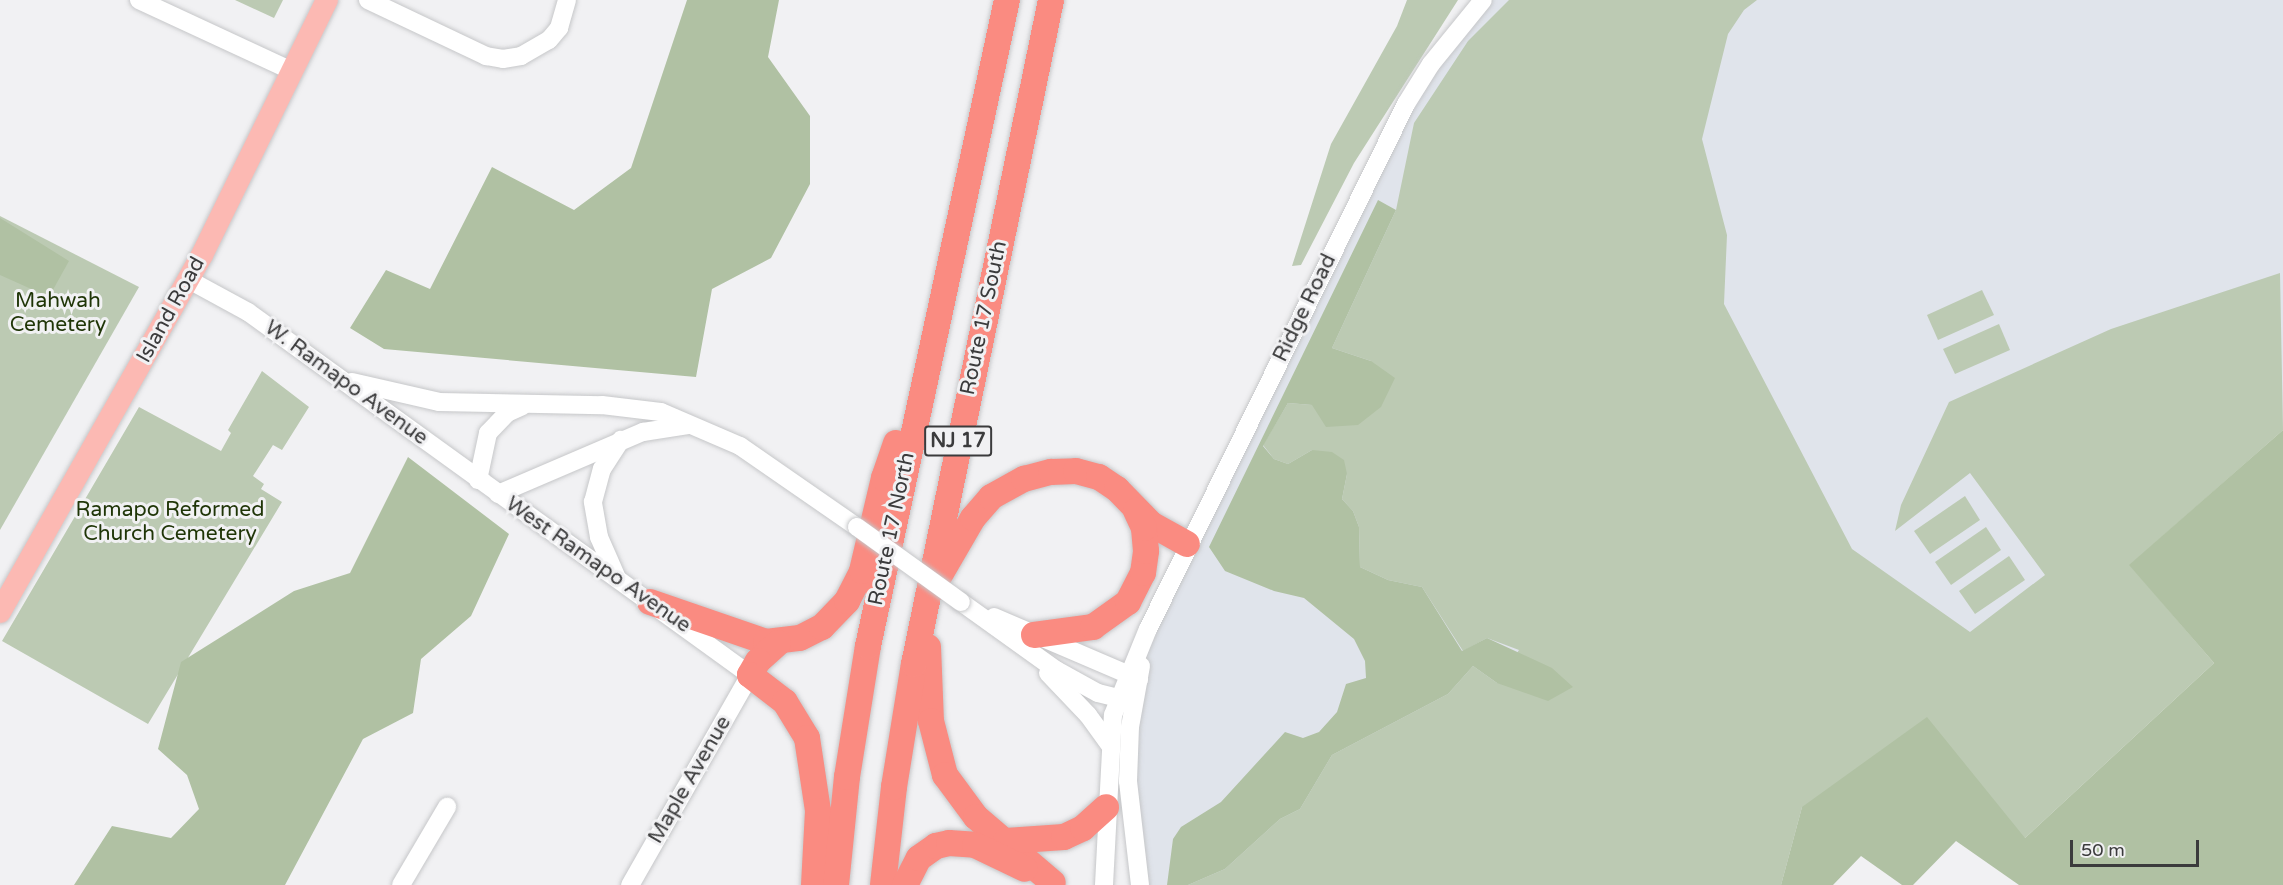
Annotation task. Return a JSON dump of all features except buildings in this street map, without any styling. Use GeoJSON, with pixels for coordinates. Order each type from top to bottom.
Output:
{"type":"FeatureCollection","features":[{"type":"Feature","properties":{"kind":"highway","name":"Route 17 North"},"geometry":{"type":"LineString","coordinates":[[836,885],[858,700],[928,352],[1007,0]]}},
{"type":"Feature","properties":{"kind":"highway","name":"Route 17 South"},"geometry":{"type":"LineString","coordinates":[[883,885],[903,725],[927,596],[1051,0]]}},
{"type":"Feature","properties":{"kind":"highway"},"geometry":{"type":"LineString","coordinates":[[814,885],[818,811],[807,738],[785,702],[750,675],[758,661],[778,643],[822,627],[840,610],[858,582],[884,478],[928,352]]}},
{"type":"Feature","properties":{"kind":"highway"},"geometry":{"type":"LineString","coordinates":[[1054,884],[963,804],[938,758],[931,721],[927,596],[982,506],[1024,479],[1051,472],[1088,473],[1108,482],[1160,530],[1187,544]]}},
{"type":"Feature","properties":{"kind":"highway"},"geometry":{"type":"LineString","coordinates":[[1023,637],[1093,627],[1128,602],[1143,573],[1146,551],[1144,528],[1134,508]]}},
{"type":"Feature","properties":{"kind":"highway"},"geometry":{"type":"LineString","coordinates":[[650,602],[753,639],[778,643]]}},
{"type":"Feature","properties":{"kind":"highway"},"geometry":{"type":"LineString","coordinates":[[1006,840],[1064,837],[1083,828],[1106,807]]}},
{"type":"Feature","properties":{"kind":"highway"},"geometry":{"type":"LineString","coordinates":[[905,885],[912,866],[927,851],[961,843],[988,851],[1054,884]]}},
{"type":"Feature","properties":{"kind":"main road","name":"Island Road"},"geometry":{"type":"LineString","coordinates":[[0,612],[189,280],[327,0]]}},
{"type":"Feature","properties":{"kind":"street"},"geometry":{"type":"LineString","coordinates":[[139,0],[292,71]]}},
{"type":"Feature","properties":{"kind":"street"},"geometry":{"type":"LineString","coordinates":[[368,0],[486,56],[503,59],[522,56],[549,40],[559,28],[567,0]]}},
{"type":"Feature","properties":{"kind":"street","name":"Ridge Road"},"geometry":{"type":"LineString","coordinates":[[1134,677],[1148,629],[1187,544],[1406,104],[1437,54],[1483,0]]}},
{"type":"Feature","properties":{"kind":"street","name":"W. Ramapo Avenue"},"geometry":{"type":"LineString","coordinates":[[189,280],[236,304],[498,494]]}},
{"type":"Feature","properties":{"kind":"street","name":"West Ramapo Avenue"},"geometry":{"type":"LineString","coordinates":[[336,377],[420,399],[523,406],[641,408],[694,425],[740,446],[961,602],[1023,637]]}},
{"type":"Feature","properties":{"kind":"street"},"geometry":{"type":"LineString","coordinates":[[478,480],[488,433],[507,413],[523,406]]}},
{"type":"Feature","properties":{"kind":"street","name":"West Ramapo Avenue"},"geometry":{"type":"LineString","coordinates":[[498,494],[656,428],[694,425]]}},
{"type":"Feature","properties":{"kind":"street"},"geometry":{"type":"LineString","coordinates":[[618,580],[599,537],[593,502],[602,469],[621,441]]}},
{"type":"Feature","properties":{"kind":"street","name":"West Ramapo Avenue"},"geometry":{"type":"LineString","coordinates":[[498,494],[750,675]]}},
{"type":"Feature","properties":{"kind":"street"},"geometry":{"type":"LineString","coordinates":[[1023,637],[1134,677],[1109,744],[1104,885]]}},
{"type":"Feature","properties":{"kind":"street"},"geometry":{"type":"LineString","coordinates":[[1023,637],[1086,687],[1127,700]]}},
{"type":"Feature","properties":{"kind":"street"},"geometry":{"type":"LineString","coordinates":[[1023,637],[1109,744]]}},
{"type":"Feature","properties":{"kind":"street","name":"Maple Avenue"},"geometry":{"type":"LineString","coordinates":[[630,885],[750,675]]}},
{"type":"Feature","properties":{"kind":"street"},"geometry":{"type":"LineString","coordinates":[[1127,700],[1128,781],[1140,885]]}},
{"type":"Feature","properties":{"kind":"street"},"geometry":{"type":"LineString","coordinates":[[401,885],[447,807]]}},
{"type":"Feature","properties":{"kind":"shaded area"},"geometry":{"type":"Polygon","coordinates":[[[1483,0],[2283,0],[2283,430],[1802,807],[1781,885],[1140,885],[1129,809],[1148,629],[1406,104],[1483,0]]]}},
{"type":"Feature","properties":{"kind":"green space"},"geometry":{"type":"Polygon","coordinates":[[[235,0],[283,0],[274,18],[235,0]]]}},
{"type":"Feature","properties":{"kind":"green space"},"geometry":{"type":"Polygon","coordinates":[[[687,0],[779,0],[768,57],[810,116],[810,184],[771,258],[712,289],[696,377],[384,349],[350,328],[386,270],[430,289],[492,167],[574,210],[631,168],[687,0]]]}},
{"type":"Feature","properties":{"kind":"green space"},"geometry":{"type":"Polygon","coordinates":[[[1407,0],[1458,0],[1354,163],[1301,265],[1292,266],[1331,144],[1397,26],[1407,0]]]}},
{"type":"Feature","properties":{"kind":"green space"},"geometry":{"type":"Polygon","coordinates":[[[1509,0],[1757,0],[1744,10],[1728,34],[1702,139],[1727,235],[1724,304],[1852,549],[1970,632],[2045,575],[1970,473],[1895,531],[1901,505],[1949,402],[2111,329],[2280,273],[2283,430],[2130,565],[2214,663],[2025,838],[1802,807],[1781,885],[1188,885],[1225,869],[1280,819],[1300,809],[1332,755],[1448,694],[1473,666],[1497,683],[1519,650],[1487,638],[1463,651],[1422,587],[1388,580],[1360,567],[1359,527],[1353,511],[1342,499],[1347,474],[1312,450],[1288,464],[1274,459],[1263,445],[1288,403],[1312,405],[1371,361],[1332,348],[1396,210],[1414,123],[1468,41],[1509,0]]]}},
{"type":"Feature","properties":{"kind":"green space"},"geometry":{"type":"Polygon","coordinates":[[[1378,200],[1396,210],[1332,348],[1371,361],[1395,378],[1381,407],[1358,425],[1326,427],[1312,405],[1288,403],[1263,446],[1274,459],[1288,464],[1312,450],[1332,452],[1344,460],[1347,474],[1342,499],[1353,511],[1359,527],[1360,567],[1388,580],[1422,587],[1462,651],[1487,638],[1552,668],[1573,687],[1548,701],[1497,683],[1473,666],[1448,694],[1332,755],[1300,809],[1280,819],[1225,869],[1188,885],[1167,885],[1173,839],[1181,827],[1221,802],[1285,732],[1303,738],[1319,732],[1337,712],[1346,684],[1366,678],[1365,661],[1354,639],[1304,598],[1274,591],[1225,571],[1209,547],[1378,200]]]}},
{"type":"Feature","properties":{"kind":"green space","name":"Mahwah Cemetery"},"geometry":{"type":"Polygon","coordinates":[[[0,216],[139,287],[0,530],[0,216]]]}},
{"type":"Feature","properties":{"kind":"green space"},"geometry":{"type":"Polygon","coordinates":[[[0,218],[69,261],[49,297],[0,275],[0,218]]]}},
{"type":"Feature","properties":{"kind":"green space"},"geometry":{"type":"Polygon","coordinates":[[[1982,290],[1994,315],[1938,340],[1927,315],[1982,290]]]}},
{"type":"Feature","properties":{"kind":"green space"},"geometry":{"type":"Polygon","coordinates":[[[1999,324],[2010,350],[1955,374],[1943,349],[1999,324]]]}},
{"type":"Feature","properties":{"kind":"green space","name":"Ramapo Reformed Church Cemetery"},"geometry":{"type":"Polygon","coordinates":[[[262,371],[309,407],[282,450],[273,445],[253,476],[264,484],[261,489],[282,502],[148,724],[2,641],[139,407],[221,451],[231,433],[228,430],[262,371]]]}},
{"type":"Feature","properties":{"kind":"green space"},"geometry":{"type":"Polygon","coordinates":[[[2283,430],[2283,885],[2019,885],[1956,841],[1913,885],[1902,885],[1861,856],[1833,885],[1781,885],[1802,807],[1927,717],[2025,838],[2214,663],[2129,565],[2283,430]]]}},
{"type":"Feature","properties":{"kind":"green space"},"geometry":{"type":"Polygon","coordinates":[[[408,457],[509,534],[471,616],[421,659],[413,713],[363,739],[285,885],[74,885],[112,826],[171,838],[199,809],[187,775],[158,749],[181,662],[294,591],[350,573],[408,457]]]}},
{"type":"Feature","properties":{"kind":"green space"},"geometry":{"type":"Polygon","coordinates":[[[1965,496],[1980,520],[1930,554],[1914,531],[1965,496]]]}},
{"type":"Feature","properties":{"kind":"green space"},"geometry":{"type":"Polygon","coordinates":[[[1986,527],[2001,550],[1951,585],[1935,562],[1986,527]]]}},
{"type":"Feature","properties":{"kind":"green space"},"geometry":{"type":"Polygon","coordinates":[[[2009,556],[2025,580],[1975,614],[1959,591],[2009,556]]]}}]}
